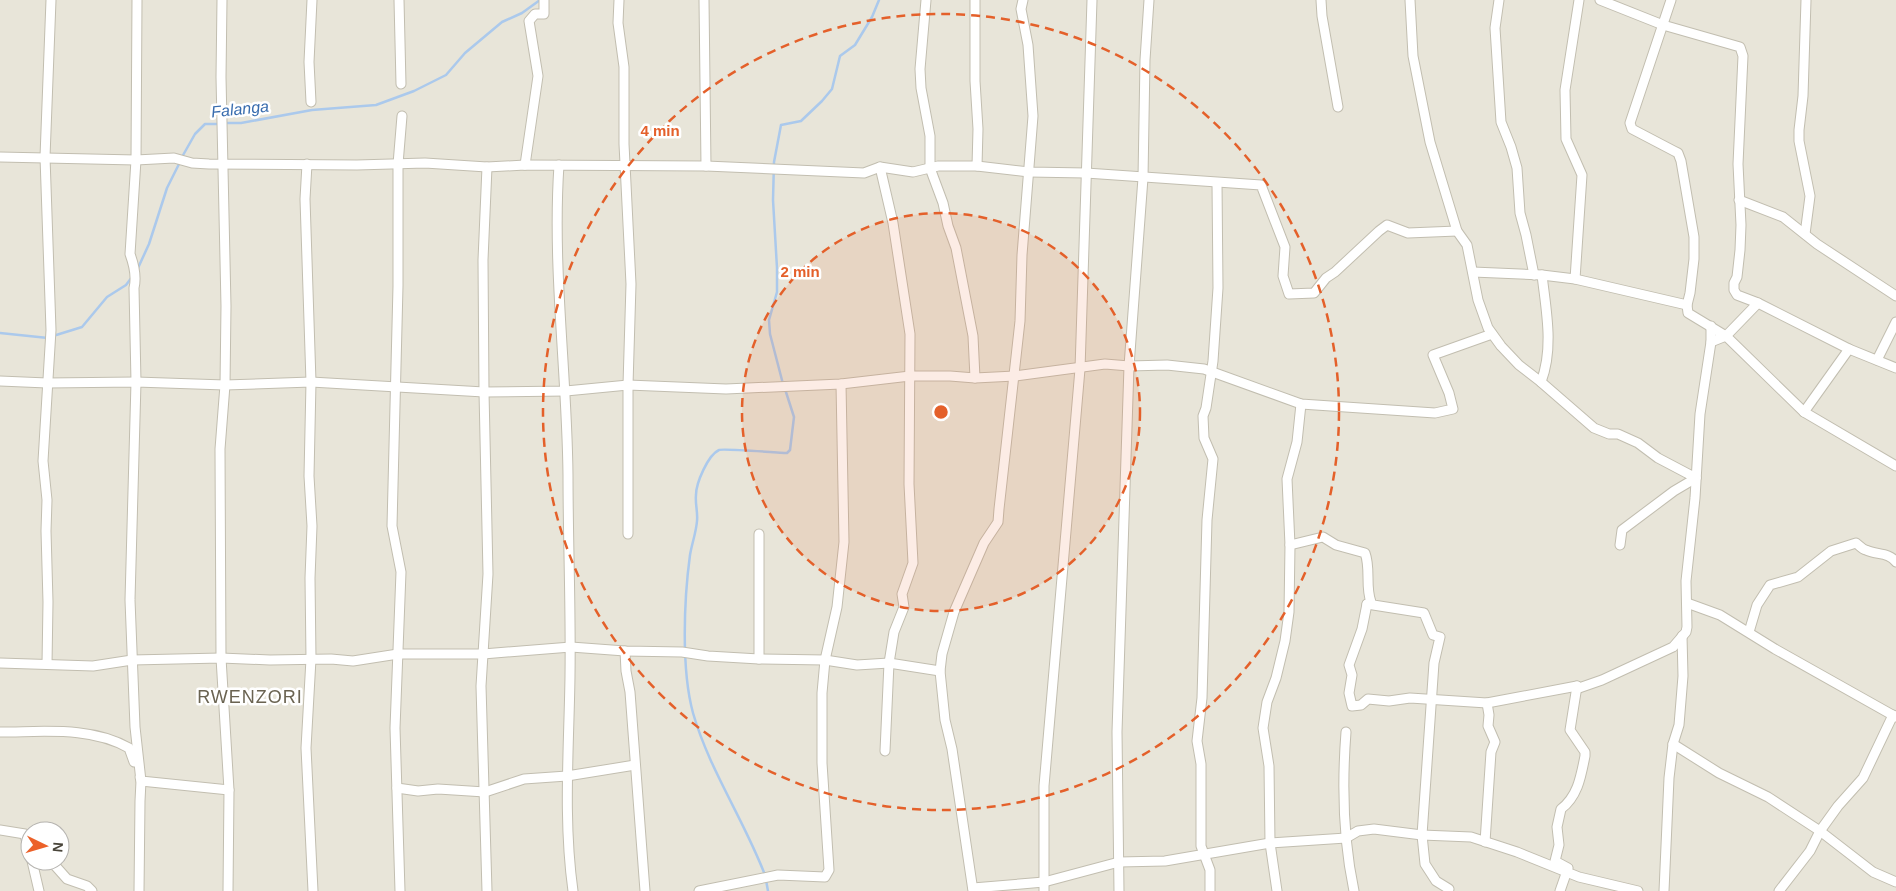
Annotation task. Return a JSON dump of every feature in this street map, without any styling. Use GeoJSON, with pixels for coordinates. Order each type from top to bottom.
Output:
{"type":"FeatureCollection","features":[{"type":"Feature","properties":{"kind":"street"},"geometry":{"type":"LineString","coordinates":[[47,664],[47,500],[43,461],[51,335],[44,157],[50,0]]}},
{"type":"Feature","properties":{"kind":"street"},"geometry":{"type":"LineString","coordinates":[[137,0],[136,160],[130,254],[134,267],[135,281],[136,382],[130,600],[137,746],[141,781],[140,891]]}},
{"type":"Feature","properties":{"kind":"street"},"geometry":{"type":"LineString","coordinates":[[222,0],[222,124],[226,306],[225,385],[220,449],[221,658],[229,790],[228,891]]}},
{"type":"Feature","properties":{"kind":"street"},"geometry":{"type":"LineString","coordinates":[[311,102],[309,62],[312,0]]}},
{"type":"Feature","properties":{"kind":"street"},"geometry":{"type":"LineString","coordinates":[[399,0],[401,84]]}},
{"type":"Feature","properties":{"kind":"street"},"geometry":{"type":"LineString","coordinates":[[619,0],[618,23],[624,68],[624,166],[631,284],[628,385],[628,534]]}},
{"type":"Feature","properties":{"kind":"street"},"geometry":{"type":"LineString","coordinates":[[704,0],[706,166]]}},
{"type":"Feature","properties":{"kind":"street"},"geometry":{"type":"LineString","coordinates":[[926,0],[920,69],[921,88],[930,136],[930,168],[956,248],[974,336],[975,378]]}},
{"type":"Feature","properties":{"kind":"street"},"geometry":{"type":"LineString","coordinates":[[975,0],[977,166]]}},
{"type":"Feature","properties":{"kind":"street"},"geometry":{"type":"LineString","coordinates":[[1023,0],[1021,9],[1028,45],[1033,116],[1022,255],[1016,376],[1011,400],[998,522],[984,543],[954,612],[942,654],[940,671],[945,720],[952,749],[973,890],[1044,886],[1119,862],[1165,861],[1270,843],[1346,838],[1358,831],[1374,829],[1422,835],[1471,837],[1517,852],[1578,876],[1638,891]]}},
{"type":"Feature","properties":{"kind":"street"},"geometry":{"type":"LineString","coordinates":[[1044,886],[1044,786],[1080,368],[1092,0]]}},
{"type":"Feature","properties":{"kind":"street"},"geometry":{"type":"LineString","coordinates":[[1119,891],[1117,732],[1129,366],[1143,178],[1149,0]]}},
{"type":"Feature","properties":{"kind":"street"},"geometry":{"type":"LineString","coordinates":[[1321,0],[1322,16],[1338,107]]}},
{"type":"Feature","properties":{"kind":"street"},"geometry":{"type":"LineString","coordinates":[[1410,0],[1413,56],[1430,142],[1457,231],[1467,245],[1478,300],[1488,328],[1501,346],[1519,365],[1594,428],[1609,434],[1618,434],[1638,443],[1658,458],[1696,478]]}},
{"type":"Feature","properties":{"kind":"street"},"geometry":{"type":"LineString","coordinates":[[1499,0],[1495,28],[1501,122],[1517,168],[1520,213],[1538,275],[1548,336],[1548,365],[1541,382]]}},
{"type":"Feature","properties":{"kind":"street"},"geometry":{"type":"LineString","coordinates":[[1575,279],[1582,175],[1566,139],[1565,90],[1579,0]]}},
{"type":"Feature","properties":{"kind":"street"},"geometry":{"type":"LineString","coordinates":[[1600,0],[1663,25],[1740,47],[1743,56],[1738,164],[1741,225],[1740,250],[1734,290],[1737,294],[1849,349],[1896,368]]}},
{"type":"Feature","properties":{"kind":"street"},"geometry":{"type":"LineString","coordinates":[[1671,0],[1630,123],[1632,129],[1678,153],[1681,162],[1694,237],[1692,276],[1687,305],[1688,313],[1726,336],[1804,412],[1896,466]]}},
{"type":"Feature","properties":{"kind":"street"},"geometry":{"type":"LineString","coordinates":[[1805,234],[1810,196],[1799,141],[1799,130],[1803,96],[1806,0]]}},
{"type":"Feature","properties":{"kind":"street"},"geometry":{"type":"LineString","coordinates":[[525,165],[538,76],[529,21],[535,14],[544,14],[544,2]]}},
{"type":"Feature","properties":{"kind":"street"},"geometry":{"type":"LineString","coordinates":[[400,891],[395,728],[401,572],[392,526],[396,386],[398,164],[402,116]]}},
{"type":"Feature","properties":{"kind":"street"},"geometry":{"type":"LineString","coordinates":[[0,156],[136,160],[174,158],[192,163],[223,164],[425,163],[487,167],[525,165],[706,166],[780,171],[864,173],[880,167],[913,172],[938,166],[977,166],[1029,172],[1086,173],[1261,185],[1285,247],[1283,276],[1289,294],[1314,293],[1326,278],[1336,272],[1378,231],[1387,226],[1408,233],[1457,231]]}},
{"type":"Feature","properties":{"kind":"street"},"geometry":{"type":"LineString","coordinates":[[307,164],[305,199],[311,382],[309,476],[312,526],[310,578],[311,659],[306,748],[313,891]]}},
{"type":"Feature","properties":{"kind":"street"},"geometry":{"type":"LineString","coordinates":[[559,165],[556,210],[566,391],[571,647],[567,776],[568,854],[573,891]]}},
{"type":"Feature","properties":{"kind":"street"},"geometry":{"type":"LineString","coordinates":[[487,167],[483,260],[488,574],[481,686],[487,891]]}},
{"type":"Feature","properties":{"kind":"street"},"geometry":{"type":"LineString","coordinates":[[880,167],[893,223],[910,334],[909,484],[913,563],[902,594],[904,607],[894,632],[889,663],[886,752]]}},
{"type":"Feature","properties":{"kind":"street"},"geometry":{"type":"LineString","coordinates":[[1210,891],[1210,870],[1201,846],[1201,764],[1197,741],[1202,698],[1207,520],[1213,459],[1204,438],[1202,416],[1206,408],[1208,370],[1213,361],[1218,288],[1217,182]]}},
{"type":"Feature","properties":{"kind":"street"},"geometry":{"type":"LineString","coordinates":[[1739,200],[1783,217],[1896,296]]}},
{"type":"Feature","properties":{"kind":"street"},"geometry":{"type":"LineString","coordinates":[[1473,272],[1575,279],[1687,305]]}},
{"type":"Feature","properties":{"kind":"street"},"geometry":{"type":"LineString","coordinates":[[1711,342],[1726,336],[1758,303]]}},
{"type":"Feature","properties":{"kind":"street"},"geometry":{"type":"LineString","coordinates":[[1878,360],[1896,322]]}},
{"type":"Feature","properties":{"kind":"street"},"geometry":{"type":"LineString","coordinates":[[1290,545],[1323,537],[1336,544],[1364,553],[1368,562],[1368,596],[1371,602],[1367,604],[1362,629],[1349,665],[1352,675],[1349,693],[1352,706],[1361,705],[1368,699],[1377,701],[1410,698],[1487,703],[1577,686],[1579,688],[1602,680],[1673,647],[1686,632],[1687,627],[1686,581],[1700,414],[1711,342],[1711,326]]}},
{"type":"Feature","properties":{"kind":"street"},"geometry":{"type":"LineString","coordinates":[[0,381],[225,385],[311,382],[484,392],[566,391],[628,385],[726,389],[841,384],[910,376],[975,378],[1016,376],[1105,364],[1129,366],[1167,365],[1208,370],[1302,404],[1435,413],[1453,409],[1449,393],[1433,354],[1492,334]]}},
{"type":"Feature","properties":{"kind":"street"},"geometry":{"type":"LineString","coordinates":[[1804,412],[1849,349]]}},
{"type":"Feature","properties":{"kind":"street"},"geometry":{"type":"LineString","coordinates":[[699,891],[761,880],[772,876],[825,877],[829,870],[822,763],[822,693],[825,660],[837,607],[844,542],[841,384]]}},
{"type":"Feature","properties":{"kind":"street"},"geometry":{"type":"LineString","coordinates":[[1277,891],[1270,843],[1270,766],[1263,728],[1267,702],[1276,678],[1285,640],[1289,612],[1290,545],[1287,479],[1297,442],[1302,404]]}},
{"type":"Feature","properties":{"kind":"street"},"geometry":{"type":"LineString","coordinates":[[1620,545],[1622,530],[1674,491],[1696,478]]}},
{"type":"Feature","properties":{"kind":"street"},"geometry":{"type":"LineString","coordinates":[[759,534],[759,659]]}},
{"type":"Feature","properties":{"kind":"street"},"geometry":{"type":"LineString","coordinates":[[1749,632],[1757,605],[1770,585],[1798,577],[1831,551],[1856,543],[1865,550],[1884,554],[1896,562]]}},
{"type":"Feature","properties":{"kind":"street"},"geometry":{"type":"LineString","coordinates":[[1367,604],[1424,614],[1432,635],[1440,637],[1434,662],[1422,835],[1425,864],[1436,881],[1449,889]]}},
{"type":"Feature","properties":{"kind":"street"},"geometry":{"type":"LineString","coordinates":[[1687,604],[1720,615],[1894,716],[1863,778],[1838,806],[1820,831],[1810,851],[1779,891]]}},
{"type":"Feature","properties":{"kind":"street"},"geometry":{"type":"LineString","coordinates":[[1673,891],[1663,887],[1673,744],[1679,725],[1683,676],[1682,636]]}},
{"type":"Feature","properties":{"kind":"street"},"geometry":{"type":"LineString","coordinates":[[0,662],[93,666],[132,660],[221,658],[353,661],[398,654],[483,654],[571,647],[624,652],[685,652],[708,656],[759,659],[825,660],[857,665],[889,663],[940,671]]}},
{"type":"Feature","properties":{"kind":"street"},"geometry":{"type":"LineString","coordinates":[[624,652],[630,692],[645,891]]}},
{"type":"Feature","properties":{"kind":"street"},"geometry":{"type":"LineString","coordinates":[[1560,891],[1568,868],[1555,861],[1559,845],[1558,826],[1561,810],[1568,804],[1580,782],[1585,756],[1585,752],[1570,730],[1577,686]]}},
{"type":"Feature","properties":{"kind":"street"},"geometry":{"type":"LineString","coordinates":[[1485,842],[1491,752],[1496,742],[1488,726],[1487,703]]}},
{"type":"Feature","properties":{"kind":"street"},"geometry":{"type":"LineString","coordinates":[[0,732],[75,732],[105,736],[130,748],[141,781]]}},
{"type":"Feature","properties":{"kind":"street"},"geometry":{"type":"LineString","coordinates":[[1346,732],[1343,794],[1346,838],[1354,891]]}},
{"type":"Feature","properties":{"kind":"street"},"geometry":{"type":"LineString","coordinates":[[1673,744],[1719,773],[1768,797],[1820,831],[1873,872],[1896,882]]}},
{"type":"Feature","properties":{"kind":"street"},"geometry":{"type":"LineString","coordinates":[[397,788],[418,791],[438,789],[484,792],[524,779],[567,776],[635,765]]}},
{"type":"Feature","properties":{"kind":"street"},"geometry":{"type":"LineString","coordinates":[[141,781],[229,790]]}},
{"type":"Feature","properties":{"kind":"street"},"geometry":{"type":"LineString","coordinates":[[0,830],[20,835]]}},
{"type":"Feature","properties":{"kind":"street"},"geometry":{"type":"LineString","coordinates":[[34,871],[39,891]]}},
{"type":"Feature","properties":{"kind":"street"},"geometry":{"type":"LineString","coordinates":[[60,871],[67,879],[87,886],[92,891]]}},
{"type":"Feature","properties":{"kind":"shaded area"},"geometry":{"type":"Polygon","coordinates":[[[0,0],[1896,0],[1896,891],[0,891],[0,0]]]}},
{"type":"Feature","properties":{"kind":"waterway","name":"Falanga"},"geometry":{"type":"LineString","coordinates":[[225,123],[241,123],[312,110],[376,105],[414,91],[446,75],[465,53],[502,22],[522,13],[540,0]]}},
{"type":"Feature","properties":{"kind":"waterway"},"geometry":{"type":"LineString","coordinates":[[783,384],[770,334],[769,320],[777,292],[773,200],[774,162],[781,125],[801,121],[832,89],[840,56],[855,45],[872,17],[879,0]]}},
{"type":"Feature","properties":{"kind":"waterway","name":"Falanga"},"geometry":{"type":"LineString","coordinates":[[182,157],[195,134],[205,124],[219,124]]}},
{"type":"Feature","properties":{"kind":"waterway","name":"Falanga"},"geometry":{"type":"LineString","coordinates":[[138,268],[149,244],[167,188],[180,162]]}},
{"type":"Feature","properties":{"kind":"waterway","name":"Falanga"},"geometry":{"type":"LineString","coordinates":[[53,336],[82,327],[107,297],[126,285],[132,277]]}},
{"type":"Feature","properties":{"kind":"waterway","name":"Falanga"},"geometry":{"type":"LineString","coordinates":[[0,333],[48,338]]}},
{"type":"Feature","properties":{"kind":"waterway"},"geometry":{"type":"LineString","coordinates":[[765,875],[708,754],[693,713],[689,695],[685,655],[685,613],[690,555],[697,521],[697,490],[703,470],[711,457],[719,450],[787,453],[790,450],[794,417],[785,389]]}},
{"type":"Feature","properties":{"kind":"waterway"},"geometry":{"type":"LineString","coordinates":[[766,880],[768,891]]}},
{"type":"Feature","properties":{"kind":"district","name":"RWENZORI"},"geometry":{"type":"Point","coordinates":[250,697]}}]}
